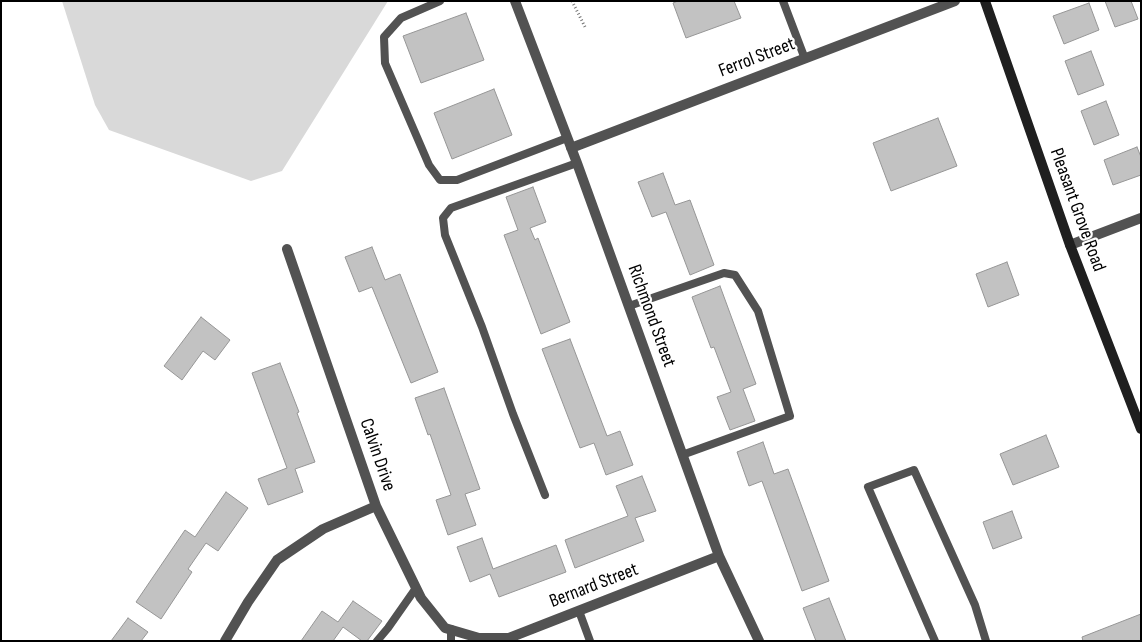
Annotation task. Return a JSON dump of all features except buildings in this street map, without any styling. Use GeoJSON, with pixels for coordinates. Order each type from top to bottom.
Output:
{"type":"FeatureCollection","features":[{"type":"Feature","properties":{"kind":"street","name":"Richmond Street"},"geometry":{"type":"LineString","coordinates":[[515,1],[577,163],[719,556],[759,641]]}},
{"type":"Feature","properties":{"kind":"street","name":"Ferrol Street"},"geometry":{"type":"LineString","coordinates":[[571,148],[956,1]]}},
{"type":"Feature","properties":{"kind":"street","name":"Pleasant Grove Road"},"geometry":{"type":"LineString","coordinates":[[985,1],[1070,245],[1141,429]]}},
{"type":"Feature","properties":{"kind":"street"},"geometry":{"type":"LineString","coordinates":[[1070,245],[1141,218]]}},
{"type":"Feature","properties":{"kind":"street","name":"Calvin Drive"},"geometry":{"type":"LineString","coordinates":[[287,249],[376,506],[420,598],[445,628],[479,638]]}},
{"type":"Feature","properties":{"kind":"street"},"geometry":{"type":"LineString","coordinates":[[225,641],[248,602],[277,560],[322,529],[376,506]]}},
{"type":"Feature","properties":{"kind":"street","name":"Bernard Street"},"geometry":{"type":"LineString","coordinates":[[479,638],[509,640],[719,556]]}},
{"type":"Feature","properties":{"kind":"lane"},"geometry":{"type":"LineString","coordinates":[[440,1],[401,18],[384,37],[385,63],[429,165],[440,180],[457,180],[567,138]]}},
{"type":"Feature","properties":{"kind":"lane"},"geometry":{"type":"LineString","coordinates":[[783,1],[805,59]]}},
{"type":"Feature","properties":{"kind":"lane"},"geometry":{"type":"LineString","coordinates":[[545,495],[513,414],[482,327],[445,235],[443,218],[451,208],[577,163]]}},
{"type":"Feature","properties":{"kind":"lane"},"geometry":{"type":"LineString","coordinates":[[629,306],[724,273],[735,275],[758,311],[790,416],[682,454]]}},
{"type":"Feature","properties":{"kind":"lane"},"geometry":{"type":"LineString","coordinates":[[936,641],[868,487],[914,470],[975,605],[986,641]]}},
{"type":"Feature","properties":{"kind":"lane"},"geometry":{"type":"LineString","coordinates":[[377,641],[416,588]]}},
{"type":"Feature","properties":{"kind":"lane"},"geometry":{"type":"LineString","coordinates":[[579,611],[590,641]]}},
{"type":"Feature","properties":{"kind":"lane"},"geometry":{"type":"LineString","coordinates":[[451,629],[451,641]]}},
{"type":"Feature","properties":{"kind":"path"},"geometry":{"type":"LineString","coordinates":[[572,1],[586,29]]}},
{"type":"Feature","properties":{"kind":"shaded area"},"geometry":{"type":"Polygon","coordinates":[[[62,1],[388,1],[282,171],[251,181],[109,130],[95,105],[62,1]]]}}]}
